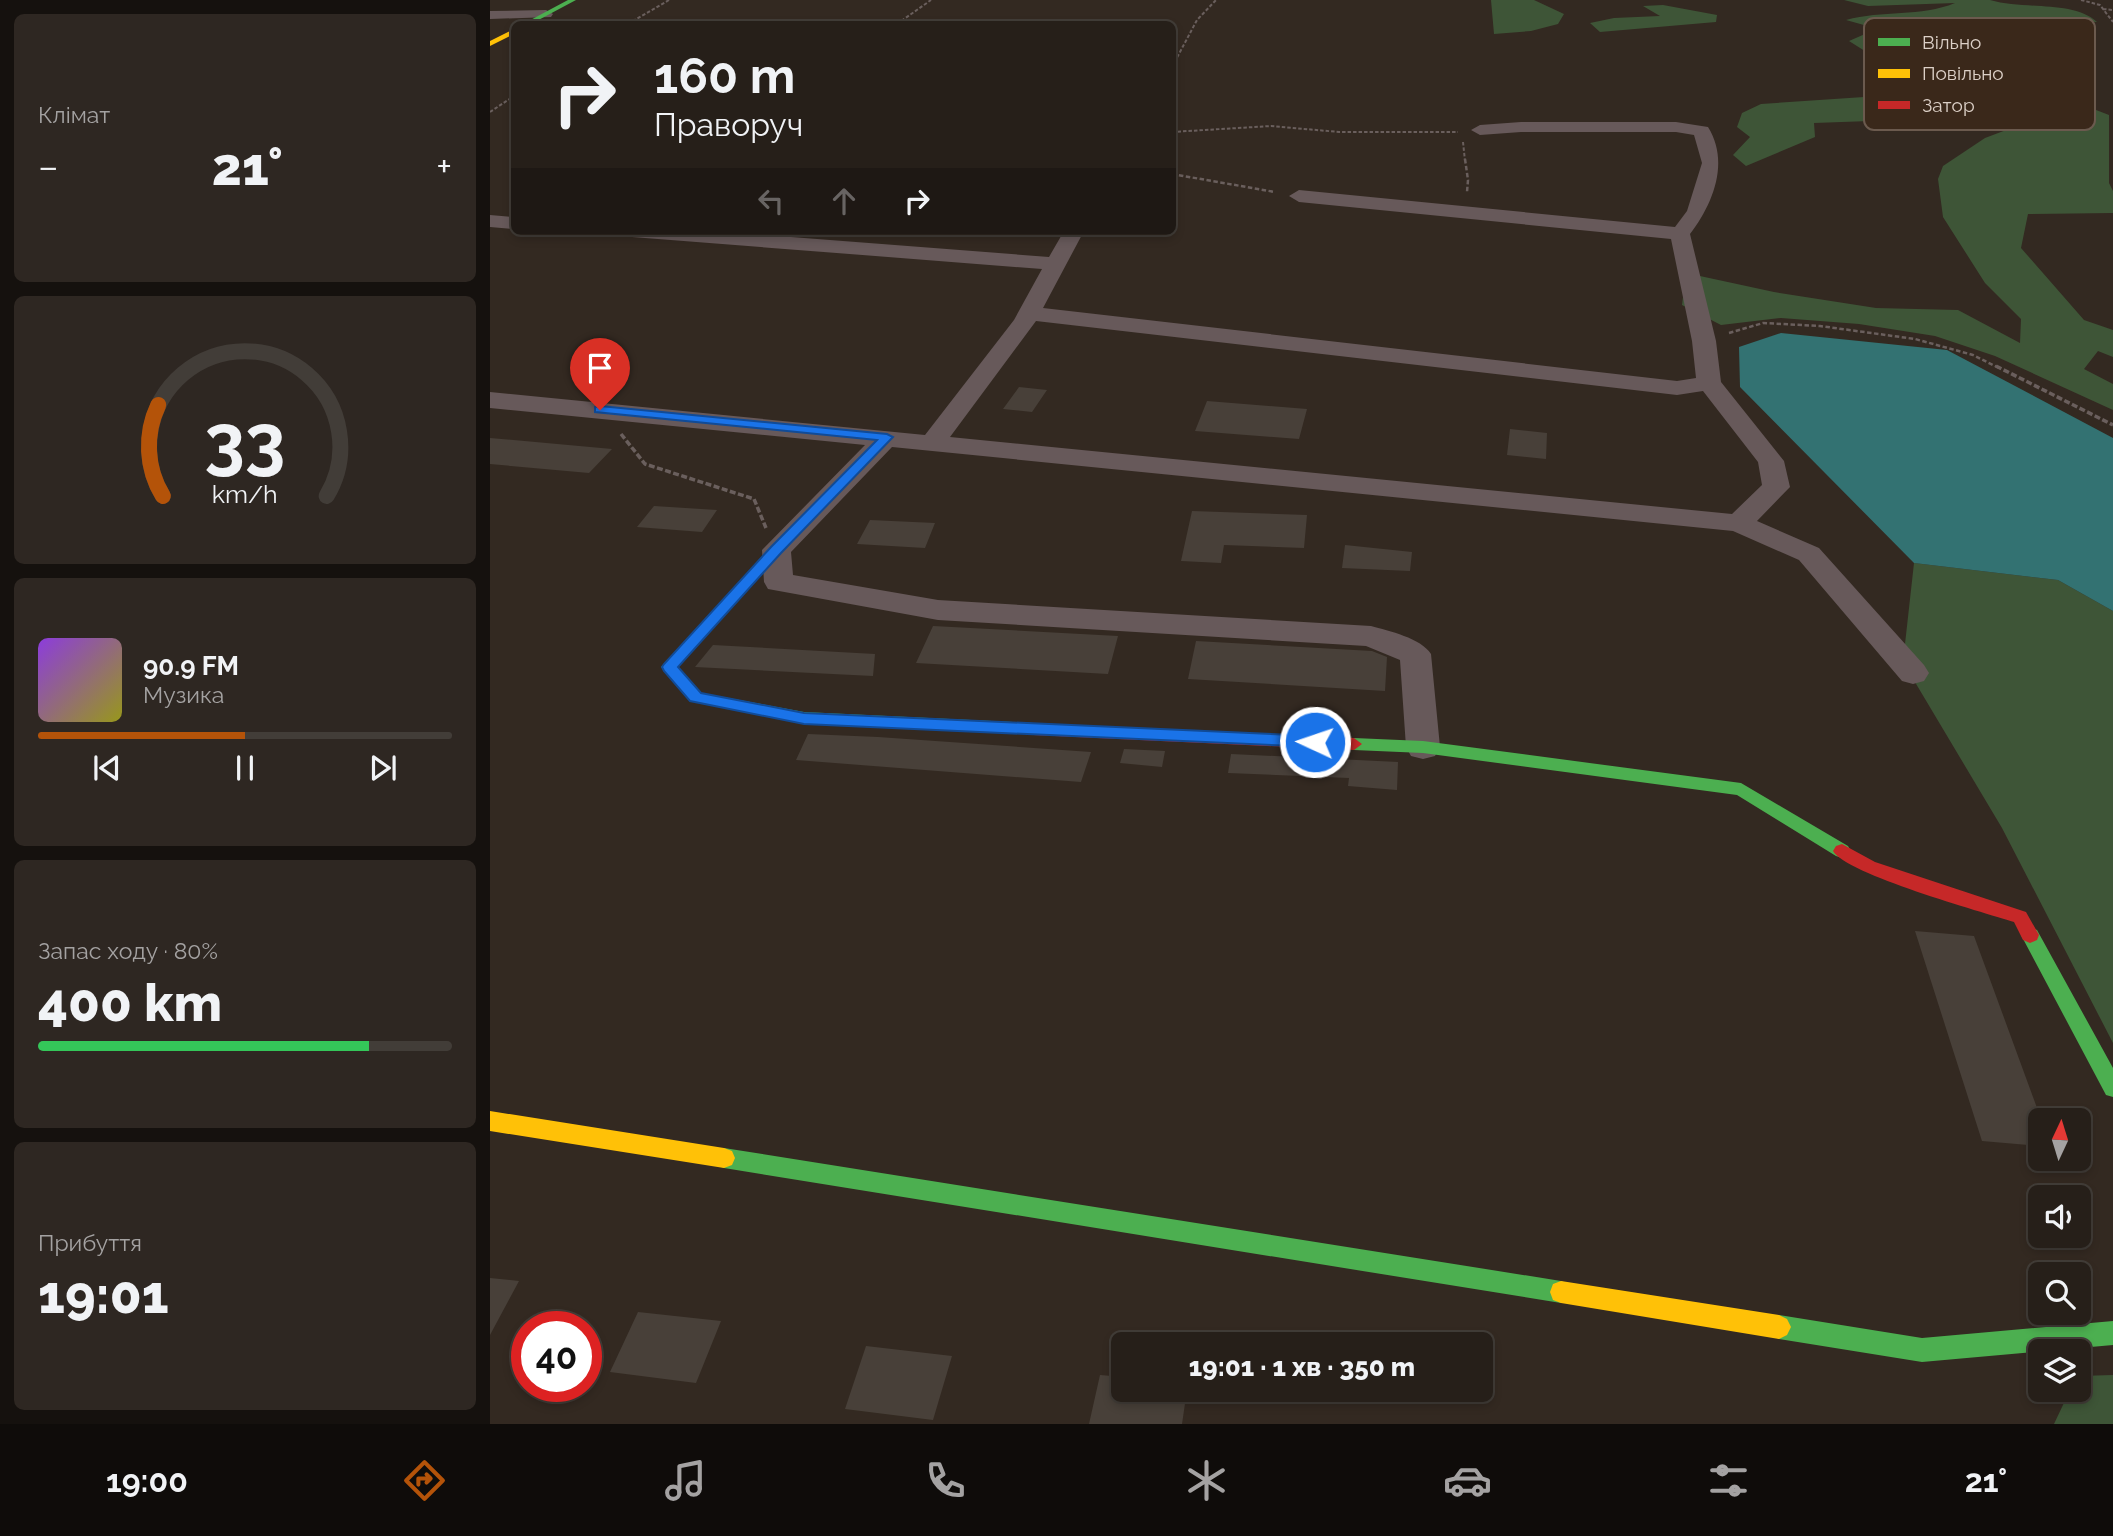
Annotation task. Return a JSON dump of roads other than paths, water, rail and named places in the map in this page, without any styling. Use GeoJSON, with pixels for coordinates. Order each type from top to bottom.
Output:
{"type":"FeatureCollection","features":[{"type":"Feature","properties":{"kind":"street"},"geometry":{"type":"LineString","coordinates":[[533,21],[573,0]]}},
{"type":"Feature","properties":{"kind":"street"},"geometry":{"type":"LineString","coordinates":[[490,15],[546,14]]}},
{"type":"Feature","properties":{"kind":"street"},"geometry":{"type":"LineString","coordinates":[[490,44],[511,33]]}},
{"type":"Feature","properties":{"kind":"street"},"geometry":{"type":"LineString","coordinates":[[1480,130],[1521,127],[1676,127],[1702,131],[1711,163],[1697,212],[1680,234]]}},
{"type":"Feature","properties":{"kind":"street"},"geometry":{"type":"LineString","coordinates":[[1299,196],[1680,234]]}},
{"type":"Feature","properties":{"kind":"street"},"geometry":{"type":"LineString","coordinates":[[490,222],[511,223]]}},
{"type":"Feature","properties":{"kind":"street"},"geometry":{"type":"LineString","coordinates":[[1680,234],[1704,341],[1709,383],[1771,461],[1776,487],[1740,523]]}},
{"type":"Feature","properties":{"kind":"street"},"geometry":{"type":"LineString","coordinates":[[683,235],[1056,264]]}},
{"type":"Feature","properties":{"kind":"street"},"geometry":{"type":"LineString","coordinates":[[933,442],[1029,313],[1072,235]]}},
{"type":"Feature","properties":{"kind":"street"},"geometry":{"type":"LineString","coordinates":[[1029,313],[1677,388],[1709,383]]}},
{"type":"Feature","properties":{"kind":"street"},"geometry":{"type":"LineString","coordinates":[[490,400],[1740,523],[1809,554],[1913,673]]}},
{"type":"Feature","properties":{"kind":"street"},"geometry":{"type":"LineString","coordinates":[[887,437],[776,550],[669,667],[696,697],[804,718],[1423,747],[1741,789],[1869,867],[2020,917],[2113,1088]]}},
{"type":"Feature","properties":{"kind":"street"},"geometry":{"type":"LineString","coordinates":[[776,550],[779,582],[938,610],[1371,636],[1415,654],[1423,747]]}},
{"type":"Feature","properties":{"kind":"street"},"geometry":{"type":"LineString","coordinates":[[490,1121],[1922,1350],[2113,1333]]}},
{"type":"Feature","properties":{"kind":"water"},"geometry":{"type":"Polygon","coordinates":[[[1781,333],[1947,350],[2113,438],[2113,611],[2058,580],[1914,563],[1740,387],[1739,347],[1781,333]]]}}]}
